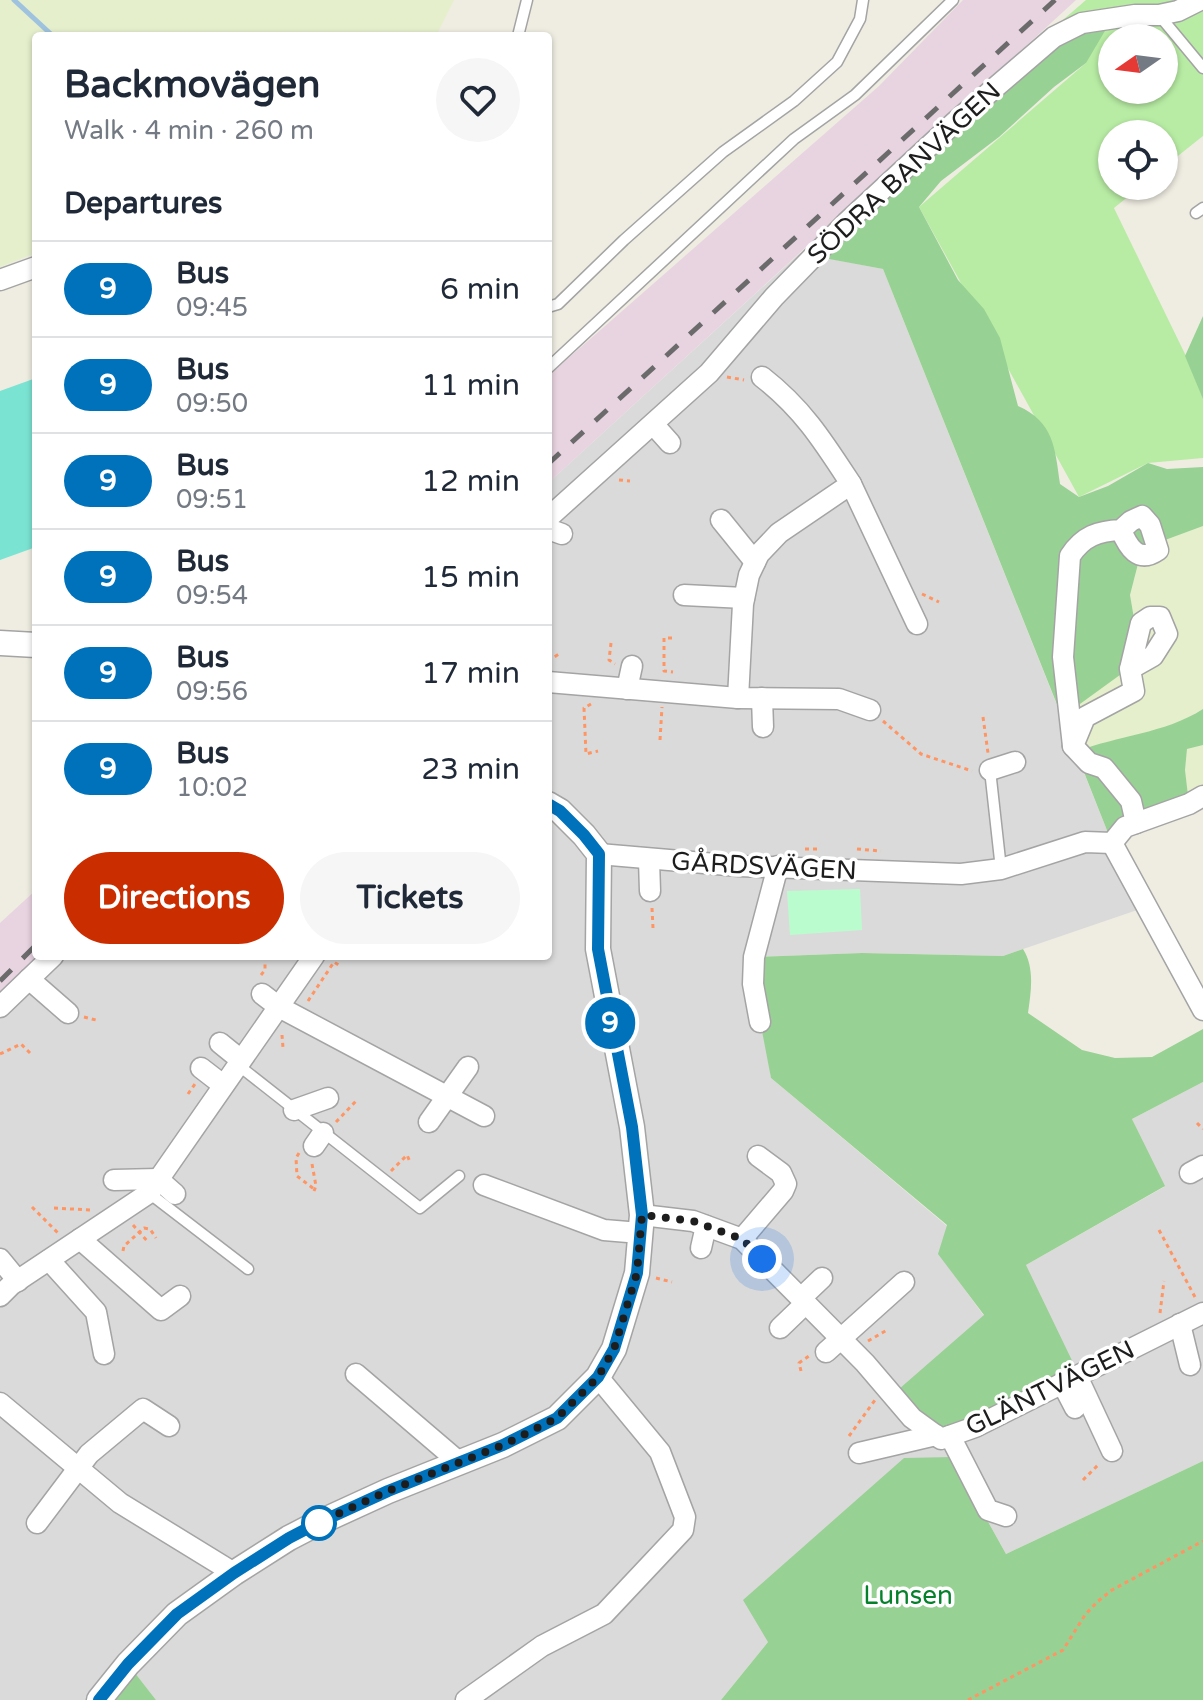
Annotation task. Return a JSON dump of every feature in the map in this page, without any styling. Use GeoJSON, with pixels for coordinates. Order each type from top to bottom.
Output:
{"type":"FeatureCollection","features":[{"type":"Feature","properties":{"kind":"street","name":"SÖDRA BANVÄGEN"},"geometry":{"type":"LineString","coordinates":[[552,516],[610,480],[653,424],[709,373],[774,297],[847,222],[955,122],[1054,37],[1082,23],[1135,15],[1159,15],[1178,11],[1200,0]]}},
{"type":"Feature","properties":{"kind":"street"},"geometry":{"type":"LineString","coordinates":[[0,280],[32,268]]}},
{"type":"Feature","properties":{"kind":"street"},"geometry":{"type":"LineString","coordinates":[[762,377],[790,399],[813,426],[851,484],[917,624]]}},
{"type":"Feature","properties":{"kind":"street"},"geometry":{"type":"LineString","coordinates":[[653,424],[670,443]]}},
{"type":"Feature","properties":{"kind":"street"},"geometry":{"type":"LineString","coordinates":[[738,698],[744,598],[749,575],[759,554],[779,533],[851,484]]}},
{"type":"Feature","properties":{"kind":"street"},"geometry":{"type":"LineString","coordinates":[[721,520],[755,562]]}},
{"type":"Feature","properties":{"kind":"street"},"geometry":{"type":"LineString","coordinates":[[1121,530],[1098,531],[1078,544],[1070,556],[1063,657],[1073,746],[1089,763],[1104,768],[1131,801],[1136,823]]}},
{"type":"Feature","properties":{"kind":"street"},"geometry":{"type":"LineString","coordinates":[[684,595],[744,598]]}},
{"type":"Feature","properties":{"kind":"street"},"geometry":{"type":"LineString","coordinates":[[0,643],[32,645]]}},
{"type":"Feature","properties":{"kind":"street"},"geometry":{"type":"LineString","coordinates":[[625,665],[627,689]]}},
{"type":"Feature","properties":{"kind":"street"},"geometry":{"type":"LineString","coordinates":[[1073,746],[1085,717],[1134,691],[1130,669]]}},
{"type":"Feature","properties":{"kind":"street"},"geometry":{"type":"LineString","coordinates":[[552,682],[738,698],[839,699],[870,710]]}},
{"type":"Feature","properties":{"kind":"street"},"geometry":{"type":"LineString","coordinates":[[762,698],[763,727]]}},
{"type":"Feature","properties":{"kind":"street"},"geometry":{"type":"LineString","coordinates":[[990,770],[1015,762]]}},
{"type":"Feature","properties":{"kind":"street"},"geometry":{"type":"LineString","coordinates":[[1203,796],[1125,827],[1112,843],[1203,1010]]}},
{"type":"Feature","properties":{"kind":"street"},"geometry":{"type":"LineString","coordinates":[[99,1700],[128,1664],[177,1614],[234,1573],[289,1538],[388,1491],[503,1445],[557,1418],[598,1377],[614,1349],[637,1273],[641,1224],[632,1127],[598,949],[599,854],[584,835],[552,806]]}},
{"type":"Feature","properties":{"kind":"street","name":"GÅRDSVÄGEN"},"geometry":{"type":"LineString","coordinates":[[599,854],[649,860],[961,874],[1001,869],[1085,842],[1112,843]]}},
{"type":"Feature","properties":{"kind":"street"},"geometry":{"type":"LineString","coordinates":[[649,860],[650,891]]}},
{"type":"Feature","properties":{"kind":"street"},"geometry":{"type":"LineString","coordinates":[[760,1022],[753,984],[754,957],[778,866]]}},
{"type":"Feature","properties":{"kind":"street"},"geometry":{"type":"LineString","coordinates":[[0,1007],[49,960]]}},
{"type":"Feature","properties":{"kind":"street"},"geometry":{"type":"LineString","coordinates":[[0,1296],[75,1242],[105,1215],[154,1186],[239,1062],[278,1027],[291,989],[311,960]]}},
{"type":"Feature","properties":{"kind":"street"},"geometry":{"type":"LineString","coordinates":[[29,979],[68,1013]]}},
{"type":"Feature","properties":{"kind":"street"},"geometry":{"type":"LineString","coordinates":[[291,989],[308,1001]]}},
{"type":"Feature","properties":{"kind":"street"},"geometry":{"type":"LineString","coordinates":[[262,994],[278,1027],[448,1095],[484,1116]]}},
{"type":"Feature","properties":{"kind":"street"},"geometry":{"type":"LineString","coordinates":[[220,1043],[239,1062]]}},
{"type":"Feature","properties":{"kind":"street"},"geometry":{"type":"LineString","coordinates":[[429,1122],[468,1067]]}},
{"type":"Feature","properties":{"kind":"street"},"geometry":{"type":"LineString","coordinates":[[201,1068],[223,1085]]}},
{"type":"Feature","properties":{"kind":"street"},"geometry":{"type":"LineString","coordinates":[[294,1110],[328,1098]]}},
{"type":"Feature","properties":{"kind":"street"},"geometry":{"type":"LineString","coordinates":[[742,1239],[765,1206],[783,1191],[789,1173],[758,1156],[765,1153]]}},
{"type":"Feature","properties":{"kind":"street"},"geometry":{"type":"LineString","coordinates":[[114,1180],[154,1186],[175,1194]]}},
{"type":"Feature","properties":{"kind":"street","name":"GLÄNTVÄGEN"},"geometry":{"type":"LineString","coordinates":[[484,1185],[604,1230],[693,1221],[742,1239],[803,1301],[833,1345],[862,1350],[884,1387],[912,1418],[943,1435],[977,1436],[1199,1305]]}},
{"type":"Feature","properties":{"kind":"street"},"geometry":{"type":"LineString","coordinates":[[701,1248],[706,1226]]}},
{"type":"Feature","properties":{"kind":"street"},"geometry":{"type":"LineString","coordinates":[[75,1242],[161,1310],[180,1296]]}},
{"type":"Feature","properties":{"kind":"street"},"geometry":{"type":"LineString","coordinates":[[0,1259],[18,1281]]}},
{"type":"Feature","properties":{"kind":"street"},"geometry":{"type":"LineString","coordinates":[[49,1260],[96,1312],[104,1354]]}},
{"type":"Feature","properties":{"kind":"street"},"geometry":{"type":"LineString","coordinates":[[780,1328],[822,1278]]}},
{"type":"Feature","properties":{"kind":"street"},"geometry":{"type":"LineString","coordinates":[[833,1345],[904,1282]]}},
{"type":"Feature","properties":{"kind":"street"},"geometry":{"type":"LineString","coordinates":[[1168,1325],[1190,1365]]}},
{"type":"Feature","properties":{"kind":"street"},"geometry":{"type":"LineString","coordinates":[[356,1374],[459,1462]]}},
{"type":"Feature","properties":{"kind":"street"},"geometry":{"type":"LineString","coordinates":[[1076,1376],[1098,1391]]}},
{"type":"Feature","properties":{"kind":"street"},"geometry":{"type":"LineString","coordinates":[[1075,1408],[1076,1376]]}},
{"type":"Feature","properties":{"kind":"street"},"geometry":{"type":"LineString","coordinates":[[1076,1376],[1112,1451]]}},
{"type":"Feature","properties":{"kind":"street"},"geometry":{"type":"LineString","coordinates":[[466,1700],[542,1646],[604,1614],[683,1530],[685,1517],[660,1452],[598,1377]]}},
{"type":"Feature","properties":{"kind":"street"},"geometry":{"type":"LineString","coordinates":[[0,1403],[120,1503],[234,1573]]}},
{"type":"Feature","properties":{"kind":"street"},"geometry":{"type":"LineString","coordinates":[[37,1523],[89,1454],[143,1409],[169,1426]]}},
{"type":"Feature","properties":{"kind":"street"},"geometry":{"type":"LineString","coordinates":[[854,1444],[943,1435],[988,1510],[1006,1516]]}},
{"type":"Feature","properties":{"kind":"lane"},"geometry":{"type":"LineString","coordinates":[[519,32],[527,0]]}},
{"type":"Feature","properties":{"kind":"lane"},"geometry":{"type":"LineString","coordinates":[[552,306],[558,304],[723,152],[794,101],[837,62],[860,19],[863,0]]}},
{"type":"Feature","properties":{"kind":"lane"},"geometry":{"type":"LineString","coordinates":[[552,364],[794,139],[855,95],[953,0]]}},
{"type":"Feature","properties":{"kind":"lane"},"geometry":{"type":"LineString","coordinates":[[1159,15],[1203,68]]}},
{"type":"Feature","properties":{"kind":"lane"},"geometry":{"type":"LineString","coordinates":[[990,770],[1001,869]]}},
{"type":"Feature","properties":{"kind":"lane"},"geometry":{"type":"LineString","coordinates":[[239,1062],[294,1110],[315,1134],[420,1208],[459,1176]]}},
{"type":"Feature","properties":{"kind":"lane"},"geometry":{"type":"LineString","coordinates":[[154,1186],[248,1269]]}},
{"type":"Feature","properties":{"kind":"path"},"geometry":{"type":"LineString","coordinates":[[709,373],[752,382],[762,377]]}},
{"type":"Feature","properties":{"kind":"path"},"geometry":{"type":"LineString","coordinates":[[672,638],[664,638],[664,671],[673,672]]}},
{"type":"Feature","properties":{"kind":"path"},"geometry":{"type":"LineString","coordinates":[[611,643],[609,660],[625,665]]}},
{"type":"Feature","properties":{"kind":"path"},"geometry":{"type":"LineString","coordinates":[[552,658],[559,654]]}},
{"type":"Feature","properties":{"kind":"path"},"geometry":{"type":"LineString","coordinates":[[660,740],[663,692]]}},
{"type":"Feature","properties":{"kind":"path"},"geometry":{"type":"LineString","coordinates":[[598,701],[584,708],[586,754],[598,751]]}},
{"type":"Feature","properties":{"kind":"path"},"geometry":{"type":"LineString","coordinates":[[870,710],[921,754],[971,771],[990,770],[983,717]]}},
{"type":"Feature","properties":{"kind":"path"},"geometry":{"type":"LineString","coordinates":[[857,849],[881,851]]}},
{"type":"Feature","properties":{"kind":"path"},"geometry":{"type":"LineString","coordinates":[[308,1001],[334,962],[340,966]]}},
{"type":"Feature","properties":{"kind":"path"},"geometry":{"type":"LineString","coordinates":[[0,1054],[21,1044],[31,1054]]}},
{"type":"Feature","properties":{"kind":"path"},"geometry":{"type":"LineString","coordinates":[[315,1189],[297,1176],[296,1158],[315,1134],[333,1125],[357,1100]]}},
{"type":"Feature","properties":{"kind":"path"},"geometry":{"type":"LineString","coordinates":[[1197,1123],[1203,1129]]}},
{"type":"Feature","properties":{"kind":"path"},"geometry":{"type":"LineString","coordinates":[[383,1179],[407,1155],[410,1162]]}},
{"type":"Feature","properties":{"kind":"path"},"geometry":{"type":"LineString","coordinates":[[32,1207],[75,1242]]}},
{"type":"Feature","properties":{"kind":"path"},"geometry":{"type":"LineString","coordinates":[[54,1208],[105,1215],[141,1231],[149,1243]]}},
{"type":"Feature","properties":{"kind":"path"},"geometry":{"type":"LineString","coordinates":[[121,1258],[124,1246],[141,1231],[150,1229],[156,1238]]}},
{"type":"Feature","properties":{"kind":"path"},"geometry":{"type":"LineString","coordinates":[[1159,1230],[1199,1305]]}},
{"type":"Feature","properties":{"kind":"path"},"geometry":{"type":"LineString","coordinates":[[1164,1281],[1168,1325]]}},
{"type":"Feature","properties":{"kind":"path"},"geometry":{"type":"LineString","coordinates":[[862,1350],[887,1330]]}},
{"type":"Feature","properties":{"kind":"path"},"geometry":{"type":"LineString","coordinates":[[854,1444],[884,1387]]}},
{"type":"Feature","properties":{"kind":"path"},"geometry":{"type":"LineString","coordinates":[[1083,1480],[1112,1451]]}},
{"type":"Feature","properties":{"kind":"path"},"geometry":{"type":"LineString","coordinates":[[968,1700],[1063,1650],[1085,1615],[1112,1590],[1203,1541]]}},
{"type":"Feature","properties":{"kind":"shaded area"},"geometry":{"type":"Polygon","coordinates":[[[963,0],[1076,0],[552,479],[552,372],[879,86],[963,0]]]}},
{"type":"Feature","properties":{"kind":"shaded area"},"geometry":{"type":"Polygon","coordinates":[[[800,253],[883,269],[1112,843],[1149,906],[1003,956],[862,953],[755,957],[771,1078],[947,1226],[939,1254],[984,1316],[912,1418],[1026,1265],[1164,1187],[1132,1119],[1203,1082],[1203,1461],[1006,1554],[952,1457],[768,1642],[721,1700],[156,1700],[128,1664],[99,1700],[0,1700],[0,997],[39,960],[552,960],[552,479],[800,253]]]}},
{"type":"Feature","properties":{"kind":"shaded area"},"geometry":{"type":"Polygon","coordinates":[[[32,379],[32,548],[0,560],[0,391],[32,379]]]}},
{"type":"Feature","properties":{"kind":"shaded area"},"geometry":{"type":"Polygon","coordinates":[[[32,894],[32,960],[39,960],[0,997],[0,923],[32,894]]]}},
{"type":"Feature","properties":{"kind":"green space"},"geometry":{"type":"Polygon","coordinates":[[[0,0],[454,0],[438,32],[32,32],[32,255],[0,267],[0,0]]]}},
{"type":"Feature","properties":{"kind":"green space"},"geometry":{"type":"Polygon","coordinates":[[[1086,0],[1203,0],[1203,136],[1178,156],[1178,120],[1098,120],[1098,200],[1124,200],[1114,208],[1203,391],[1203,458],[1148,463],[1079,497],[919,207],[1086,63],[1057,25],[1086,0]]]}},
{"type":"Feature","properties":{"kind":"green space"},"geometry":{"type":"Polygon","coordinates":[[[1112,19],[1109,24],[1098,24],[1098,43],[1086,63],[1054,87],[999,137],[941,181],[919,207],[958,280],[984,309],[1000,338],[1018,406],[1030,412],[1046,428],[1054,448],[1060,484],[1079,497],[1108,486],[1148,463],[1167,469],[1203,467],[1203,526],[1157,543],[1139,560],[1130,595],[1137,636],[1124,672],[1062,717],[883,269],[813,256],[1054,37],[1112,19]]]}},
{"type":"Feature","properties":{"kind":"green space"},"geometry":{"type":"Polygon","coordinates":[[[1203,316],[1203,399],[1185,356],[1203,316]]]}},
{"type":"Feature","properties":{"kind":"green space"},"geometry":{"type":"Polygon","coordinates":[[[1203,526],[1203,709],[1172,726],[1076,752],[1062,717],[1137,636],[1130,595],[1139,560],[1157,543],[1203,526]]]}},
{"type":"Feature","properties":{"kind":"green space"},"geometry":{"type":"Polygon","coordinates":[[[1203,709],[1203,745],[1187,749],[1185,770],[1189,804],[1112,843],[1076,752],[1173,724],[1203,709]]]}},
{"type":"Feature","properties":{"kind":"green space"},"geometry":{"type":"Polygon","coordinates":[[[1203,745],[1203,796],[1189,804],[1185,770],[1187,749],[1203,745]]]}},
{"type":"Feature","properties":{"kind":"green space"},"geometry":{"type":"Polygon","coordinates":[[[860,889],[862,930],[790,935],[787,891],[860,889]]]}},
{"type":"Feature","properties":{"kind":"green space"},"geometry":{"type":"Polygon","coordinates":[[[1023,949],[1031,972],[1028,1013],[1082,1050],[1115,1058],[1152,1057],[1203,1029],[1203,1082],[1132,1119],[1165,1186],[1026,1265],[1079,1375],[941,1439],[891,1396],[984,1315],[938,1254],[947,1225],[771,1078],[753,984],[754,957],[862,953],[1003,956],[1023,949]]]}},
{"type":"Feature","properties":{"kind":"green space","name":"Lunsen"},"geometry":{"type":"Polygon","coordinates":[[[952,1457],[1006,1554],[1203,1461],[1203,1700],[721,1700],[768,1642],[743,1600],[904,1458],[952,1457]]]}},
{"type":"Feature","properties":{"kind":"green space"},"geometry":{"type":"Polygon","coordinates":[[[128,1664],[156,1700],[99,1700],[128,1664]]]}},
{"type":"Feature","properties":{"kind":"waterway"},"geometry":{"type":"LineString","coordinates":[[14,0],[49,32]]}},
{"type":"Feature","properties":{"kind":"railway"},"geometry":{"type":"LineString","coordinates":[[552,460],[1055,0]]}},
{"type":"Feature","properties":{"kind":"railway"},"geometry":{"type":"LineString","coordinates":[[0,981],[32,949]]}},
{"type":"Feature","properties":{"kind":"bus line","name":"9"},"geometry":{"type":"LineString","coordinates":[[99,1700],[128,1664],[177,1614],[234,1573],[316,1524],[503,1445],[557,1418],[598,1377],[614,1349],[637,1273],[642,1215],[632,1127],[598,949],[599,854],[584,835],[552,806]]}},
{"type":"Feature","properties":{"kind":"route"},"geometry":{"type":"LineString","coordinates":[[319,1523],[316,1524],[503,1445],[557,1418],[598,1377],[614,1349],[637,1273],[642,1215],[693,1221],[742,1239],[762,1259]]}}]}
